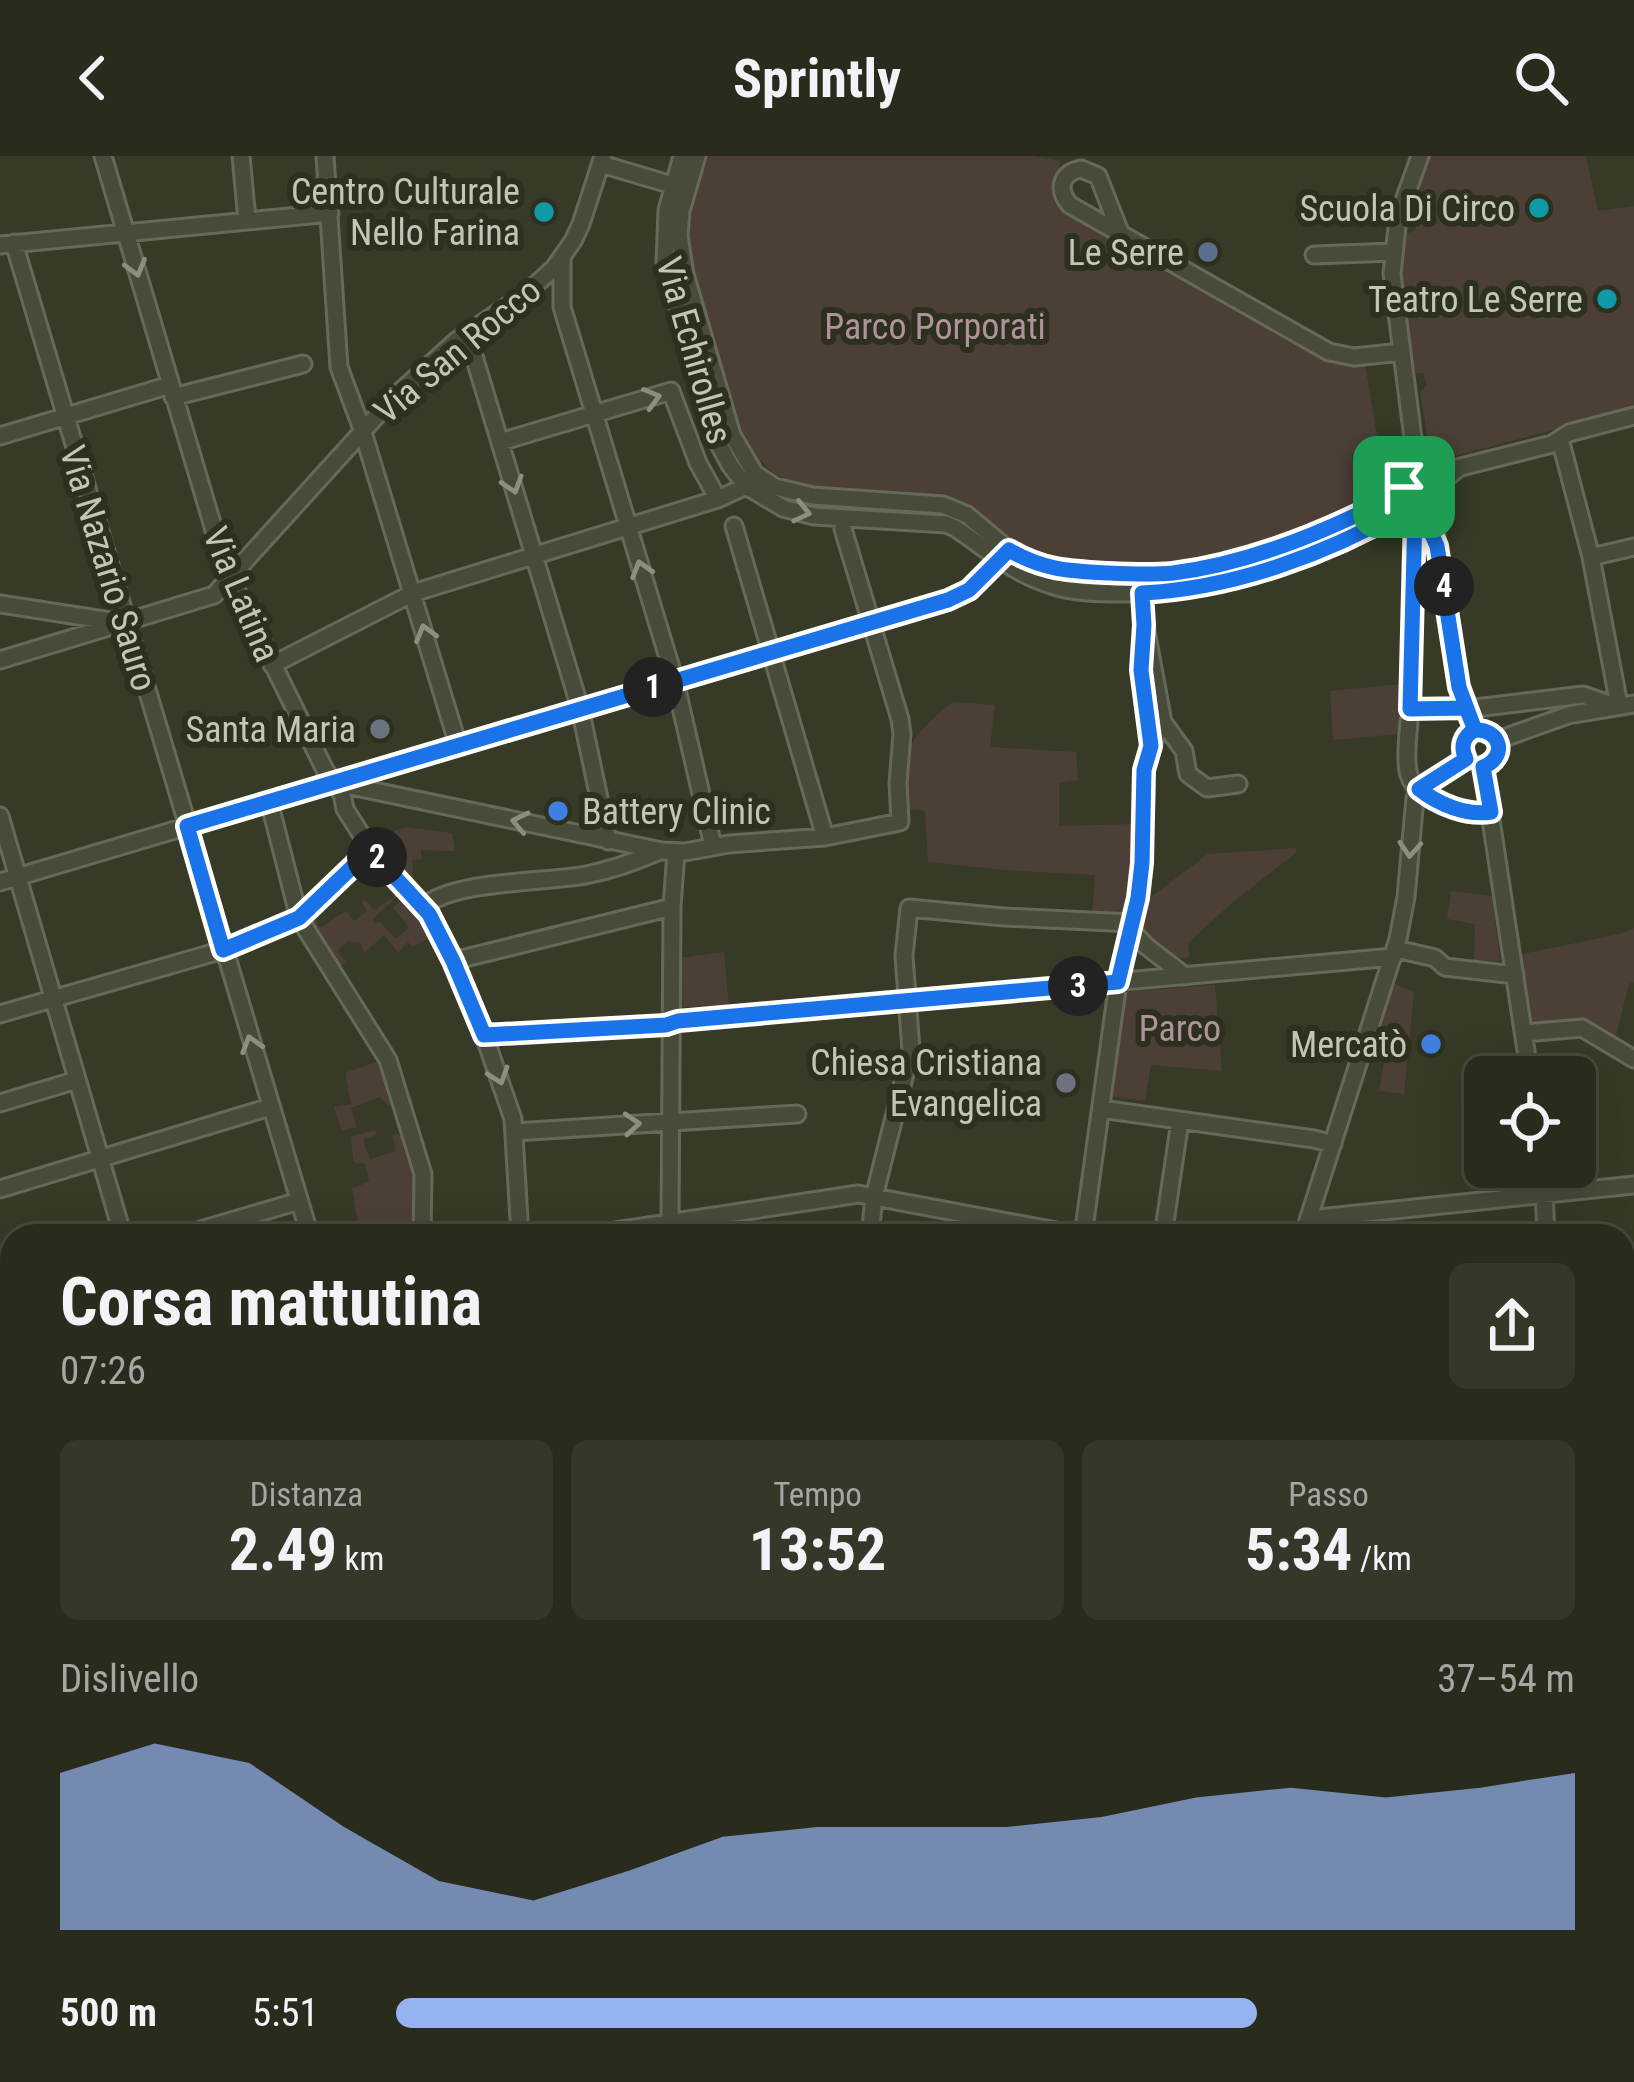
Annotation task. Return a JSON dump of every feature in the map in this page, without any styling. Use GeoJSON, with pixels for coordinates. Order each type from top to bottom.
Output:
{"type":"FeatureCollection","features":[{"type":"Feature","properties":{"kind":"street","name":"Via Latina"},"geometry":{"type":"LineString","coordinates":[[104,156],[229,578],[370,850],[423,907],[453,961],[509,1102],[519,1224]]}},
{"type":"Feature","properties":{"kind":"street"},"geometry":{"type":"LineString","coordinates":[[241,156],[247,220]]}},
{"type":"Feature","properties":{"kind":"street"},"geometry":{"type":"LineString","coordinates":[[325,156],[340,367],[458,745]]}},
{"type":"Feature","properties":{"kind":"street","name":"Via Echirolles"},"geometry":{"type":"LineString","coordinates":[[682,156],[679,236],[685,274],[732,435],[750,480],[800,494],[955,509],[1003,555]]}},
{"type":"Feature","properties":{"kind":"street","name":"Via Echirolles"},"geometry":{"type":"LineString","coordinates":[[679,187],[697,156]]}},
{"type":"Feature","properties":{"kind":"street"},"geometry":{"type":"LineString","coordinates":[[1420,156],[1399,217],[1392,274],[1420,496],[1410,709],[1583,695],[1623,705]]}},
{"type":"Feature","properties":{"kind":"street"},"geometry":{"type":"LineString","coordinates":[[602,160],[679,187]]}},
{"type":"Feature","properties":{"kind":"street","name":"Via San Rocco"},"geometry":{"type":"LineString","coordinates":[[0,659],[220,591],[362,429],[416,376],[467,333],[524,295],[562,258],[582,220],[602,160]]}},
{"type":"Feature","properties":{"kind":"street"},"geometry":{"type":"LineString","coordinates":[[7,244],[330,212]]}},
{"type":"Feature","properties":{"kind":"street"},"geometry":{"type":"LineString","coordinates":[[1120,232],[1329,352],[1354,357],[1401,352]]}},
{"type":"Feature","properties":{"kind":"street","name":"Via Nazario Sauro"},"geometry":{"type":"LineString","coordinates":[[7,244],[65,417],[306,1224]]}},
{"type":"Feature","properties":{"kind":"street"},"geometry":{"type":"LineString","coordinates":[[1314,255],[1393,252]]}},
{"type":"Feature","properties":{"kind":"street"},"geometry":{"type":"LineString","coordinates":[[562,258],[562,307],[674,681],[713,846]]}},
{"type":"Feature","properties":{"kind":"street"},"geometry":{"type":"LineString","coordinates":[[467,333],[580,708],[608,841]]}},
{"type":"Feature","properties":{"kind":"street"},"geometry":{"type":"LineString","coordinates":[[0,436],[172,391],[303,364]]}},
{"type":"Feature","properties":{"kind":"street"},"geometry":{"type":"LineString","coordinates":[[500,442],[671,391],[698,464],[718,499]]}},
{"type":"Feature","properties":{"kind":"street"},"geometry":{"type":"LineString","coordinates":[[1003,555],[1020,573],[1063,589],[1187,590],[1314,552],[1420,496],[1460,467],[1552,444],[1582,429],[1634,416]]}},
{"type":"Feature","properties":{"kind":"street"},"geometry":{"type":"LineString","coordinates":[[1560,439],[1623,705]]}},
{"type":"Feature","properties":{"kind":"street"},"geometry":{"type":"LineString","coordinates":[[272,665],[413,592],[718,499],[750,480]]}},
{"type":"Feature","properties":{"kind":"street"},"geometry":{"type":"LineString","coordinates":[[1420,496],[1437,546],[1459,687],[1475,730]]}},
{"type":"Feature","properties":{"kind":"street"},"geometry":{"type":"LineString","coordinates":[[1003,555],[1066,570],[1169,573],[1232,561],[1420,496]]}},
{"type":"Feature","properties":{"kind":"street"},"geometry":{"type":"LineString","coordinates":[[734,526],[825,837]]}},
{"type":"Feature","properties":{"kind":"street"},"geometry":{"type":"LineString","coordinates":[[423,907],[448,892],[584,875],[669,851],[825,837],[900,822],[902,734],[843,529]]}},
{"type":"Feature","properties":{"kind":"street"},"geometry":{"type":"LineString","coordinates":[[1591,557],[1634,547]]}},
{"type":"Feature","properties":{"kind":"street"},"geometry":{"type":"LineString","coordinates":[[0,881],[963,593],[1003,555]]}},
{"type":"Feature","properties":{"kind":"street"},"geometry":{"type":"LineString","coordinates":[[1142,593],[1141,670],[1151,746]]}},
{"type":"Feature","properties":{"kind":"street"},"geometry":{"type":"LineString","coordinates":[[0,604],[126,623]]}},
{"type":"Feature","properties":{"kind":"street"},"geometry":{"type":"LineString","coordinates":[[1144,625],[1163,722],[1184,751],[1188,774],[1207,788],[1238,784]]}},
{"type":"Feature","properties":{"kind":"street"},"geometry":{"type":"LineString","coordinates":[[1498,740],[1568,716],[1623,705]]}},
{"type":"Feature","properties":{"kind":"street"},"geometry":{"type":"LineString","coordinates":[[1409,721],[1407,767],[1412,782],[1435,802],[1480,814],[1491,812]]}},
{"type":"Feature","properties":{"kind":"street"},"geometry":{"type":"LineString","coordinates":[[1085,1224],[1118,982],[1142,863],[1144,770],[1163,722]]}},
{"type":"Feature","properties":{"kind":"street"},"geometry":{"type":"LineString","coordinates":[[1475,730],[1488,731],[1498,740],[1499,754],[1483,767],[1466,759],[1462,750],[1464,740],[1475,730]]}},
{"type":"Feature","properties":{"kind":"street"},"geometry":{"type":"LineString","coordinates":[[1307,1224],[1395,953],[1419,789],[1466,759]]}},
{"type":"Feature","properties":{"kind":"street"},"geometry":{"type":"LineString","coordinates":[[1483,767],[1527,1056]]}},
{"type":"Feature","properties":{"kind":"street"},"geometry":{"type":"LineString","coordinates":[[333,782],[669,851]]}},
{"type":"Feature","properties":{"kind":"street"},"geometry":{"type":"LineString","coordinates":[[269,801],[299,918],[388,1060],[423,1174],[422,1224]]}},
{"type":"Feature","properties":{"kind":"street"},"geometry":{"type":"LineString","coordinates":[[0,816],[119,1224]]}},
{"type":"Feature","properties":{"kind":"street"},"geometry":{"type":"LineString","coordinates":[[0,1014],[223,950],[299,918],[370,850]]}},
{"type":"Feature","properties":{"kind":"street"},"geometry":{"type":"LineString","coordinates":[[669,851],[673,907],[670,1222]]}},
{"type":"Feature","properties":{"kind":"street"},"geometry":{"type":"LineString","coordinates":[[453,961],[673,907]]}},
{"type":"Feature","properties":{"kind":"street"},"geometry":{"type":"LineString","coordinates":[[871,1224],[911,1050],[904,956],[908,908],[1131,927],[1146,946],[1185,976]]}},
{"type":"Feature","properties":{"kind":"street"},"geometry":{"type":"LineString","coordinates":[[484,1035],[666,1025],[1395,953],[1435,958],[1444,967],[1515,974]]}},
{"type":"Feature","properties":{"kind":"street"},"geometry":{"type":"LineString","coordinates":[[1524,1033],[1582,1028],[1634,1059]]}},
{"type":"Feature","properties":{"kind":"street"},"geometry":{"type":"LineString","coordinates":[[0,1103],[76,1080]]}},
{"type":"Feature","properties":{"kind":"street"},"geometry":{"type":"LineString","coordinates":[[0,1189],[270,1108]]}},
{"type":"Feature","properties":{"kind":"street"},"geometry":{"type":"LineString","coordinates":[[1101,1109],[1333,1144]]}},
{"type":"Feature","properties":{"kind":"street"},"geometry":{"type":"LineString","coordinates":[[515,1132],[797,1114]]}},
{"type":"Feature","properties":{"kind":"street"},"geometry":{"type":"LineString","coordinates":[[1164,1224],[1180,1120]]}},
{"type":"Feature","properties":{"kind":"street"},"geometry":{"type":"LineString","coordinates":[[1335,1224],[1634,1185]]}},
{"type":"Feature","properties":{"kind":"street"},"geometry":{"type":"LineString","coordinates":[[1546,1188],[1546,1224]]}},
{"type":"Feature","properties":{"kind":"street"},"geometry":{"type":"LineString","coordinates":[[658,1224],[859,1194],[1019,1224]]}},
{"type":"Feature","properties":{"kind":"street"},"geometry":{"type":"LineString","coordinates":[[234,1224],[299,1201]]}},
{"type":"Feature","properties":{"kind":"green space","name":"Parco Porporati"},"geometry":{"type":"Polygon","coordinates":[[[709,156],[1035,156],[1060,161],[1056,191],[1067,210],[1323,360],[1365,363],[1382,466],[1379,486],[1309,528],[1263,544],[1163,565],[1115,567],[1071,563],[1034,552],[940,497],[815,488],[779,476],[758,459],[743,436],[695,288],[689,224],[709,156]]]}},
{"type":"Feature","properties":{"kind":"green space"},"geometry":{"type":"Polygon","coordinates":[[[1429,156],[1586,156],[1598,211],[1634,206],[1634,409],[1432,462],[1420,392],[1427,385],[1423,373],[1416,373],[1400,267],[1403,231],[1416,228],[1417,220],[1407,213],[1429,156]]]}},
{"type":"Feature","properties":{"kind":"green space"},"geometry":{"type":"Polygon","coordinates":[[[1402,684],[1399,734],[1333,740],[1330,691],[1402,684]]]}},
{"type":"Feature","properties":{"kind":"green space"},"geometry":{"type":"Polygon","coordinates":[[[953,702],[995,705],[990,747],[1076,752],[1078,780],[1059,783],[1059,826],[1135,824],[1132,876],[1123,916],[1092,915],[1095,875],[928,862],[925,811],[910,809],[905,760],[921,731],[953,702]]]}},
{"type":"Feature","properties":{"kind":"green space"},"geometry":{"type":"Polygon","coordinates":[[[405,827],[452,833],[455,851],[421,850],[421,859],[412,860],[414,882],[368,835],[386,846],[395,841],[391,832],[405,827]]]}},
{"type":"Feature","properties":{"kind":"green space"},"geometry":{"type":"Polygon","coordinates":[[[1296,848],[1296,853],[1188,943],[1189,957],[1173,959],[1141,935],[1151,897],[1208,854],[1296,848]]]}},
{"type":"Feature","properties":{"kind":"green space"},"geometry":{"type":"Polygon","coordinates":[[[389,879],[401,893],[372,920],[375,924],[379,921],[396,939],[409,927],[393,908],[405,897],[435,935],[412,947],[408,942],[398,952],[384,935],[364,953],[360,942],[349,940],[337,951],[346,962],[339,968],[309,914],[320,928],[346,911],[354,921],[367,911],[361,902],[364,899],[374,910],[395,896],[383,884],[389,879]]]}},
{"type":"Feature","properties":{"kind":"green space"},"geometry":{"type":"Polygon","coordinates":[[[1451,891],[1492,896],[1500,961],[1474,960],[1475,924],[1447,919],[1451,891]]]}},
{"type":"Feature","properties":{"kind":"green space"},"geometry":{"type":"Polygon","coordinates":[[[1634,928],[1634,982],[1629,984],[1613,1047],[1582,1028],[1524,1033],[1513,956],[1634,928]]]}},
{"type":"Feature","properties":{"kind":"green space"},"geometry":{"type":"Polygon","coordinates":[[[724,952],[729,1009],[680,1007],[679,958],[724,952]]]}},
{"type":"Feature","properties":{"kind":"green space"},"geometry":{"type":"Polygon","coordinates":[[[1393,983],[1414,992],[1404,1094],[1379,1091],[1386,1050],[1374,1047],[1393,983]]]}},
{"type":"Feature","properties":{"kind":"green space","name":"Parco"},"geometry":{"type":"Polygon","coordinates":[[[1215,985],[1222,1071],[1151,1065],[1145,1101],[1108,1096],[1123,992],[1215,985]]]}},
{"type":"Feature","properties":{"kind":"green space"},"geometry":{"type":"Polygon","coordinates":[[[381,1060],[397,1104],[388,1105],[380,1097],[351,1108],[357,1127],[342,1131],[334,1107],[351,1104],[345,1073],[381,1060]]]}},
{"type":"Feature","properties":{"kind":"green space"},"geometry":{"type":"Polygon","coordinates":[[[375,1130],[377,1135],[363,1140],[370,1159],[396,1151],[392,1135],[405,1132],[415,1162],[414,1224],[358,1224],[352,1188],[369,1182],[365,1163],[353,1159],[351,1137],[375,1130]]]}},
{"type":"Feature","properties":{"kind":"place","name":"Scuola Di Circo"},"geometry":{"type":"Point","coordinates":[1539,208]}},
{"type":"Feature","properties":{"kind":"place","name":"Centro Culturale Nello Farina"},"geometry":{"type":"Point","coordinates":[544,212]}},
{"type":"Feature","properties":{"kind":"place","name":"Le Serre"},"geometry":{"type":"Point","coordinates":[1208,252]}},
{"type":"Feature","properties":{"kind":"place","name":"Teatro Le Serre"},"geometry":{"type":"Point","coordinates":[1607,299]}},
{"type":"Feature","properties":{"kind":"place","name":"Santa Maria"},"geometry":{"type":"Point","coordinates":[380,729]}},
{"type":"Feature","properties":{"kind":"place","name":"Battery Clinic"},"geometry":{"type":"Point","coordinates":[558,811]}},
{"type":"Feature","properties":{"kind":"place","name":"Mercatò"},"geometry":{"type":"Point","coordinates":[1431,1044]}},
{"type":"Feature","properties":{"kind":"place","name":"Chiesa Cristiana Evangelica"},"geometry":{"type":"Point","coordinates":[1066,1083]}},
{"type":"Feature","properties":{"kind":"route"},"geometry":{"type":"LineString","coordinates":[[1404,487],[1384,502],[1311,534],[1232,561],[1169,573],[1066,570],[1034,564],[1009,550],[969,590],[948,600],[187,826],[223,950],[299,918],[370,850],[429,914],[484,1035],[666,1025],[1118,982],[1138,898],[1144,770],[1151,746],[1141,670],[1142,593],[1187,590],[1236,579],[1314,552],[1407,508],[1415,513],[1420,514],[1437,546],[1459,687],[1475,730],[1464,740],[1466,759],[1419,789],[1435,802],[1480,814],[1491,812],[1483,767],[1499,754],[1498,740],[1488,731],[1475,730],[1466,708],[1410,709],[1415,513],[1430,511],[1438,490],[1425,478],[1412,479],[1404,487]]}}]}
